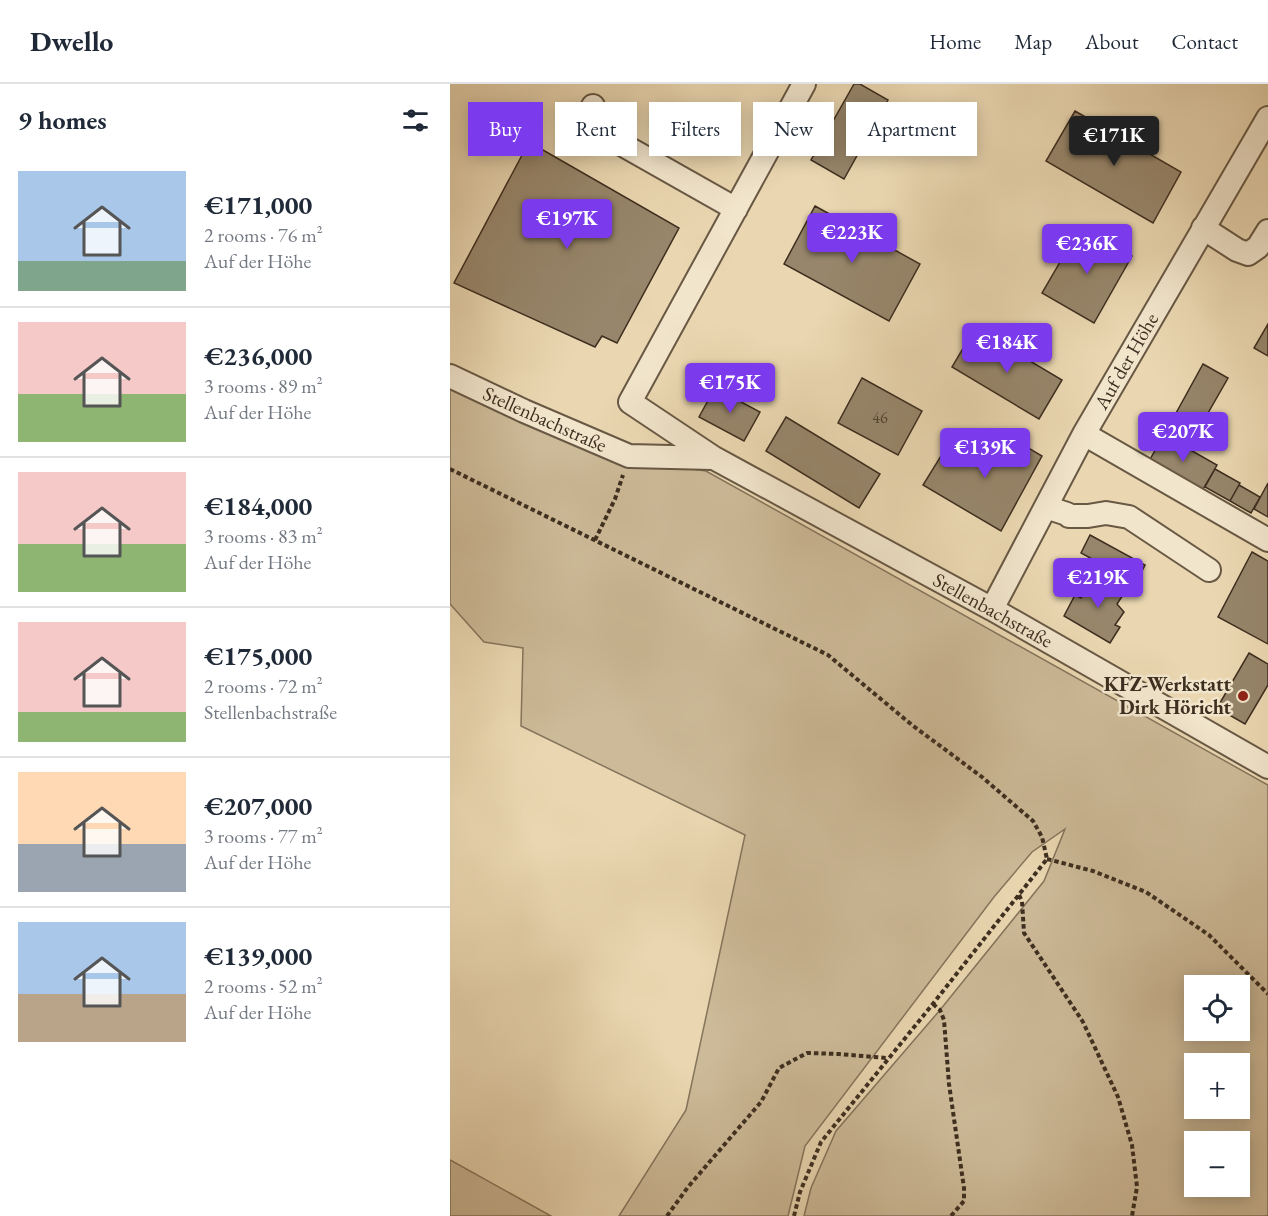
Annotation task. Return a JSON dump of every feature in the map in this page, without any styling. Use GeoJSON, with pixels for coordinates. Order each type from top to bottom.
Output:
{"type":"FeatureCollection","features":[{"type":"Feature","properties":{"kind":"street","name":"Stellenbachstraße"},"geometry":{"type":"LineString","coordinates":[[804,84],[630,402],[714,458],[992,609],[1268,767]]}},
{"type":"Feature","properties":{"kind":"street","name":"Auf der Höhe"},"geometry":{"type":"LineString","coordinates":[[992,609],[1084,434],[1268,118]]}},
{"type":"Feature","properties":{"kind":"street"},"geometry":{"type":"LineString","coordinates":[[637,153],[736,209]]}},
{"type":"Feature","properties":{"kind":"street"},"geometry":{"type":"LineString","coordinates":[[1203,228],[1237,250],[1248,254],[1258,247],[1268,231]]}},
{"type":"Feature","properties":{"kind":"street","name":"Stellenbachstraße"},"geometry":{"type":"LineString","coordinates":[[450,376],[629,456],[714,458]]}},
{"type":"Feature","properties":{"kind":"street"},"geometry":{"type":"LineString","coordinates":[[1084,434],[1268,540]]}},
{"type":"Feature","properties":{"kind":"street"},"geometry":{"type":"LineString","coordinates":[[1046,507],[1069,516],[1106,513],[1129,517],[1209,570]]}},
{"type":"Feature","properties":{"kind":"path"},"geometry":{"type":"LineString","coordinates":[[595,540],[615,499],[629,456]]}},
{"type":"Feature","properties":{"kind":"path"},"geometry":{"type":"LineString","coordinates":[[450,469],[828,656],[912,725],[982,777],[1033,821],[1042,837],[1047,860]]}},
{"type":"Feature","properties":{"kind":"path"},"geometry":{"type":"LineString","coordinates":[[794,1216],[800,1192],[820,1142],[1047,860]]}},
{"type":"Feature","properties":{"kind":"path"},"geometry":{"type":"LineString","coordinates":[[1047,860],[1093,872],[1146,892],[1209,935],[1268,994]]}},
{"type":"Feature","properties":{"kind":"path"},"geometry":{"type":"LineString","coordinates":[[1019,895],[1022,900],[1024,933],[1083,1022],[1118,1097],[1131,1145],[1137,1187],[1132,1216]]}},
{"type":"Feature","properties":{"kind":"path"},"geometry":{"type":"LineString","coordinates":[[933,1004],[944,1020],[949,1084],[964,1188],[964,1201],[951,1216]]}},
{"type":"Feature","properties":{"kind":"path"},"geometry":{"type":"LineString","coordinates":[[667,1216],[688,1187],[761,1102],[779,1068],[807,1053],[887,1058]]}},
{"type":"Feature","properties":{"kind":"shaded area"},"geometry":{"type":"Polygon","coordinates":[[[450,379],[606,456],[706,471],[1268,785],[1267,1216],[804,1216],[811,1188],[836,1131],[940,1010],[1044,881],[1065,829],[1032,852],[994,897],[805,1146],[788,1216],[619,1216],[686,1110],[745,835],[521,726],[523,648],[484,642],[450,604],[450,379]]]}},
{"type":"Feature","properties":{"kind":"shaded area"},"geometry":{"type":"Polygon","coordinates":[[[450,1160],[551,1216],[450,1216],[450,1160]]]}},
{"type":"Feature","properties":{"kind":"building"},"geometry":{"type":"Polygon","coordinates":[[[854,84],[860,84],[888,100],[887,102],[846,102],[846,156],[857,156],[844,179],[811,160],[813,156],[834,156],[834,119],[854,84]]]}},
{"type":"Feature","properties":{"kind":"building"},"geometry":{"type":"Polygon","coordinates":[[[1075,111],[1181,172],[1153,223],[1046,161],[1075,111]]]}},
{"type":"Feature","properties":{"kind":"building"},"geometry":{"type":"Polygon","coordinates":[[[543,150],[679,228],[617,343],[602,336],[595,347],[454,283],[522,156],[543,156],[543,150]]]}},
{"type":"Feature","properties":{"kind":"building"},"geometry":{"type":"Polygon","coordinates":[[[815,206],[920,264],[889,321],[784,264],[815,206]]]}},
{"type":"Feature","properties":{"kind":"building"},"geometry":{"type":"Polygon","coordinates":[[[1081,226],[1132,256],[1094,323],[1042,293],[1081,226]]]}},
{"type":"Feature","properties":{"kind":"building"},"geometry":{"type":"Polygon","coordinates":[[[1268,324],[1268,356],[1254,348],[1268,324]]]}},
{"type":"Feature","properties":{"kind":"building"},"geometry":{"type":"Polygon","coordinates":[[[975,328],[1062,380],[1039,419],[952,367],[975,328]]]}},
{"type":"Feature","properties":{"kind":"building"},"geometry":{"type":"Polygon","coordinates":[[[1203,364],[1228,378],[1188,448],[1164,435],[1203,364]]]}},
{"type":"Feature","properties":{"kind":"building"},"geometry":{"type":"Polygon","coordinates":[[[862,378],[922,411],[898,455],[838,423],[862,378]]]}},
{"type":"Feature","properties":{"kind":"building"},"geometry":{"type":"Polygon","coordinates":[[[715,388],[760,412],[744,441],[699,417],[715,388]]]}},
{"type":"Feature","properties":{"kind":"building"},"geometry":{"type":"Polygon","coordinates":[[[786,417],[880,474],[859,508],[766,451],[786,417]]]}},
{"type":"Feature","properties":{"kind":"building"},"geometry":{"type":"Polygon","coordinates":[[[1000,431],[1042,456],[1001,531],[923,485],[949,443],[983,463],[1000,431]]]}},
{"type":"Feature","properties":{"kind":"building"},"geometry":{"type":"Polygon","coordinates":[[[1164,435],[1217,465],[1202,491],[1149,461],[1164,435]]]}},
{"type":"Feature","properties":{"kind":"building"},"geometry":{"type":"Polygon","coordinates":[[[1215,469],[1240,483],[1230,501],[1205,487],[1215,469]]]}},
{"type":"Feature","properties":{"kind":"building"},"geometry":{"type":"Polygon","coordinates":[[[1268,483],[1268,517],[1254,509],[1268,483]]]}},
{"type":"Feature","properties":{"kind":"building"},"geometry":{"type":"Polygon","coordinates":[[[1239,485],[1260,497],[1251,513],[1230,501],[1239,485]]]}},
{"type":"Feature","properties":{"kind":"building"},"geometry":{"type":"Polygon","coordinates":[[[1090,535],[1145,565],[1136,583],[1081,553],[1090,535]]]}},
{"type":"Feature","properties":{"kind":"building"},"geometry":{"type":"Polygon","coordinates":[[[1252,552],[1268,561],[1268,644],[1218,617],[1252,552]]]}},
{"type":"Feature","properties":{"kind":"building"},"geometry":{"type":"Polygon","coordinates":[[[1096,573],[1125,592],[1117,604],[1124,612],[1115,625],[1120,627],[1110,643],[1064,616],[1075,595],[1081,598],[1096,573]]]}},
{"type":"Feature","properties":{"kind":"building","name":"KFZ-Werkstatt Dirk Höricht"},"geometry":{"type":"Polygon","coordinates":[[[1249,653],[1268,664],[1268,685],[1245,724],[1217,708],[1249,653]]]}},
{"type":"Feature","properties":{"kind":"place","name":"KFZ-Werkstatt Dirk Höricht"},"geometry":{"type":"Point","coordinates":[1243,696]}}]}
